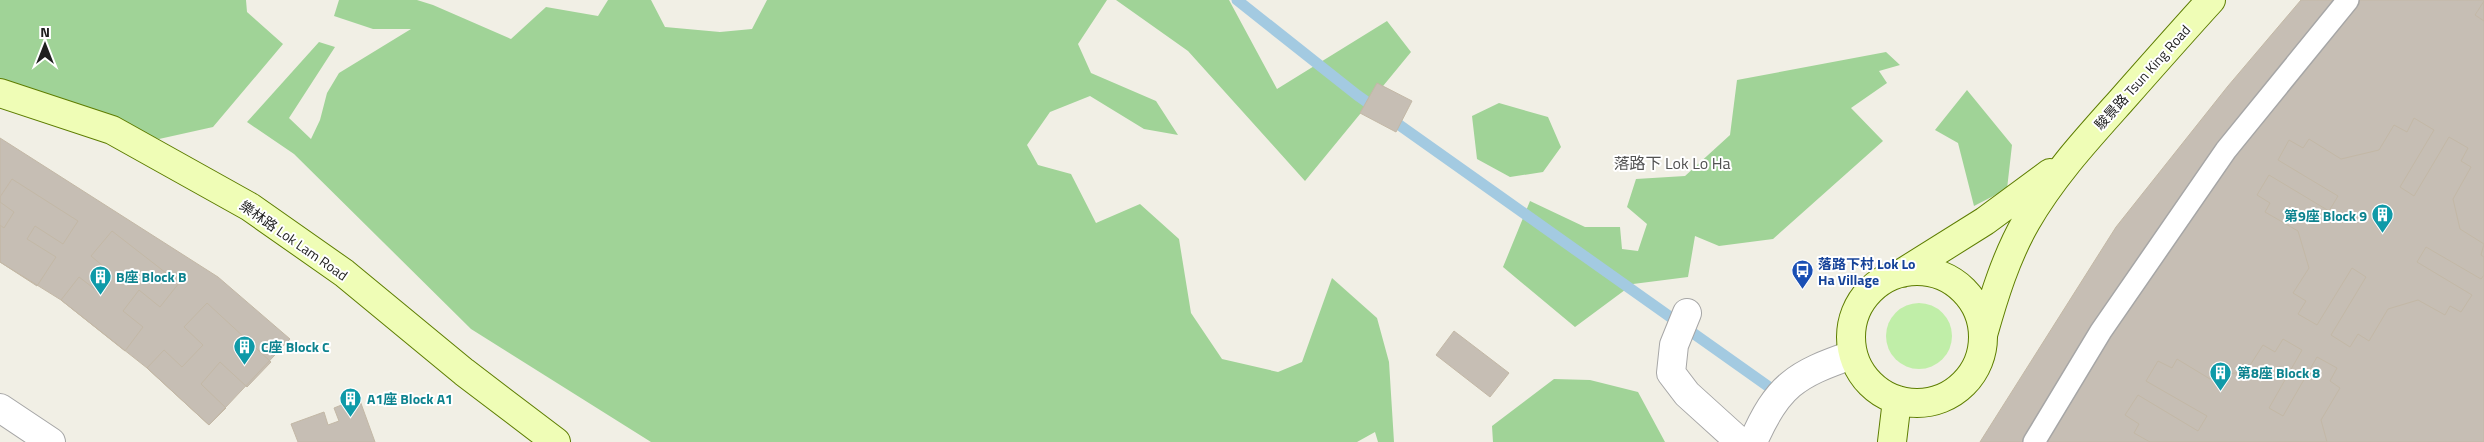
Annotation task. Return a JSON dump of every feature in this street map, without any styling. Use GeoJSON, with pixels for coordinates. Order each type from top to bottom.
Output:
{"type":"FeatureCollection","features":[{"type":"Feature","properties":{"kind":"street","name":"駿景路 Tsun King Road"},"geometry":{"type":"LineString","coordinates":[[1983,335],[1995,292],[2010,254],[2026,222],[2072,155],[2211,0]]}},
{"type":"Feature","properties":{"kind":"street","name":"樂林路 Lok Lam Road"},"geometry":{"type":"LineString","coordinates":[[0,93],[112,130],[250,207],[344,273],[464,372],[556,442]]}},
{"type":"Feature","properties":{"kind":"street","name":"駿景路 Tsun King Road"},"geometry":{"type":"LineString","coordinates":[[1902,273],[1985,221],[2072,155]]}},
{"type":"Feature","properties":{"kind":"street"},"geometry":{"type":"LineString","coordinates":[[1921,271],[1940,275],[1957,285],[1971,298],[1980,316],[1983,335],[1977,362],[1971,374],[1957,390],[1939,400],[1918,403],[1897,400],[1878,391],[1862,375],[1852,355],[1850,334],[1855,312],[1866,294],[1882,280],[1902,273],[1921,271]]}},
{"type":"Feature","properties":{"kind":"street"},"geometry":{"type":"LineString","coordinates":[[1687,313],[1674,345],[1672,372],[1687,394],[1740,442]]}},
{"type":"Feature","properties":{"kind":"street"},"geometry":{"type":"LineString","coordinates":[[1753,442],[1779,394],[1793,381],[1823,365],[1852,355]]}},
{"type":"Feature","properties":{"kind":"street"},"geometry":{"type":"LineString","coordinates":[[1892,442],[1897,400]]}},
{"type":"Feature","properties":{"kind":"street"},"geometry":{"type":"LineString","coordinates":[[0,408],[50,442]]}},
{"type":"Feature","properties":{"kind":"lane"},"geometry":{"type":"LineString","coordinates":[[2034,442],[2101,331],[2226,150],[2348,0]]}},
{"type":"Feature","properties":{"kind":"green space"},"geometry":{"type":"Polygon","coordinates":[[[0,0],[246,0],[247,12],[283,44],[213,127],[159,139],[0,88],[0,0]]]}},
{"type":"Feature","properties":{"kind":"green space"},"geometry":{"type":"Polygon","coordinates":[[[339,0],[417,0],[433,5],[511,39],[546,7],[598,16],[608,0],[651,0],[665,27],[720,32],[752,29],[767,0],[1107,0],[1078,44],[1091,73],[1156,101],[1178,135],[1144,129],[1090,96],[1050,112],[1027,145],[1038,165],[1071,174],[1096,223],[1140,204],[1179,239],[1191,313],[1222,359],[1278,372],[1302,362],[1332,278],[1377,318],[1389,362],[1394,442],[1378,442],[1375,432],[1357,442],[651,442],[471,329],[294,154],[247,122],[319,42],[335,47],[289,118],[311,139],[320,120],[327,93],[339,73],[411,29],[373,29],[334,16],[339,0]]]}},
{"type":"Feature","properties":{"kind":"green space"},"geometry":{"type":"Polygon","coordinates":[[[1116,0],[1229,0],[1277,89],[1387,21],[1411,52],[1305,181],[1188,51],[1116,0]]]}},
{"type":"Feature","properties":{"kind":"green space"},"geometry":{"type":"Polygon","coordinates":[[[1886,52],[1900,65],[1879,71],[1887,83],[1851,108],[1883,141],[1773,239],[1719,246],[1695,236],[1688,277],[1633,284],[1575,327],[1503,267],[1530,201],[1585,227],[1620,227],[1622,249],[1638,251],[1647,224],[1627,207],[1636,179],[1685,176],[1730,135],[1737,80],[1886,52]]]}},
{"type":"Feature","properties":{"kind":"green space"},"geometry":{"type":"Polygon","coordinates":[[[1967,90],[2012,145],[2007,189],[1974,206],[1958,143],[1935,130],[1967,90]]]}},
{"type":"Feature","properties":{"kind":"green space"},"geometry":{"type":"Polygon","coordinates":[[[1499,103],[1548,117],[1561,147],[1543,172],[1510,177],[1477,159],[1472,116],[1499,103]]]}},
{"type":"Feature","properties":{"kind":"green space"},"geometry":{"type":"Polygon","coordinates":[[[1913,303],[1925,303],[1937,308],[1947,318],[1952,330],[1950,349],[1937,364],[1925,369],[1913,369],[1901,364],[1891,354],[1886,342],[1886,330],[1891,318],[1901,308],[1913,303]]]}},
{"type":"Feature","properties":{"kind":"green space"},"geometry":{"type":"Polygon","coordinates":[[[1554,379],[1590,380],[1638,392],[1665,442],[1493,442],[1492,426],[1554,379]]]}},
{"type":"Feature","properties":{"kind":"building"},"geometry":{"type":"Polygon","coordinates":[[[2301,0],[2484,0],[2484,442],[1980,442],[2116,227],[2228,86],[2301,0]]]}},
{"type":"Feature","properties":{"kind":"building"},"geometry":{"type":"Polygon","coordinates":[[[2484,1],[2484,21],[2475,15],[2484,1]]]}},
{"type":"Feature","properties":{"kind":"building"},"geometry":{"type":"Polygon","coordinates":[[[1377,83],[1412,101],[1396,132],[1360,113],[1377,83]]]}},
{"type":"Feature","properties":{"kind":"building","name":"第9座 Block 9"},"geometry":{"type":"Polygon","coordinates":[[[2414,118],[2434,130],[2400,187],[2414,196],[2449,137],[2468,148],[2461,161],[2471,167],[2453,199],[2460,229],[2484,244],[2481,255],[2484,257],[2484,275],[2481,279],[2426,247],[2417,262],[2472,295],[2461,312],[2450,306],[2445,315],[2418,300],[2388,309],[2369,341],[2358,334],[2350,347],[2331,335],[2366,277],[2352,268],[2317,325],[2298,314],[2306,301],[2293,293],[2309,268],[2298,231],[2265,212],[2270,203],[2257,195],[2269,175],[2329,211],[2338,196],[2278,160],[2289,140],[2303,148],[2309,139],[2341,159],[2379,150],[2394,125],[2407,132],[2414,118]]]}},
{"type":"Feature","properties":{"kind":"building"},"geometry":{"type":"Polygon","coordinates":[[[0,138],[218,277],[290,339],[209,425],[147,368],[61,300],[0,262],[0,138]]]}},
{"type":"Feature","properties":{"kind":"building"},"geometry":{"type":"Polygon","coordinates":[[[12,179],[78,221],[63,244],[35,226],[27,239],[56,257],[37,286],[0,262],[0,225],[4,228],[14,212],[0,202],[0,197],[12,179]]]}},
{"type":"Feature","properties":{"kind":"building","name":"B座 Block B"},"geometry":{"type":"Polygon","coordinates":[[[112,231],[179,283],[160,307],[139,290],[123,311],[143,327],[125,351],[61,300],[79,277],[96,290],[110,272],[91,256],[112,231]]]}},
{"type":"Feature","properties":{"kind":"building","name":"C座 Block C"},"geometry":{"type":"Polygon","coordinates":[[[207,303],[271,362],[247,387],[220,362],[201,384],[226,408],[209,425],[147,368],[164,350],[182,367],[203,345],[184,327],[207,303]]]}},
{"type":"Feature","properties":{"kind":"building"},"geometry":{"type":"Polygon","coordinates":[[[1454,331],[1509,373],[1490,397],[1436,355],[1454,331]]]}},
{"type":"Feature","properties":{"kind":"building","name":"第8座 Block 8"},"geometry":{"type":"Polygon","coordinates":[[[2283,339],[2302,350],[2269,408],[2283,416],[2317,357],[2337,368],[2330,381],[2340,388],[2321,420],[2327,442],[2150,442],[2134,433],[2139,424],[2125,415],[2138,395],[2198,431],[2207,416],[2146,381],[2158,361],[2172,368],[2177,359],[2210,379],[2247,370],[2263,345],[2275,352],[2283,339]]]}},
{"type":"Feature","properties":{"kind":"building","name":"A1座 Block A1"},"geometry":{"type":"Polygon","coordinates":[[[359,398],[375,442],[298,442],[291,424],[324,412],[328,425],[339,421],[334,408],[359,398]]]}},
{"type":"Feature","properties":{"kind":"waterway"},"geometry":{"type":"LineString","coordinates":[[1237,0],[1357,95],[1779,394]]}},
{"type":"Feature","properties":{"kind":"place","name":"第9座 Block 9"},"geometry":{"type":"Point","coordinates":[2383,234]}},
{"type":"Feature","properties":{"kind":"place","name":"落路下村 Lok Lo Ha Village"},"geometry":{"type":"Point","coordinates":[1802,290]}},
{"type":"Feature","properties":{"kind":"place","name":"B座 Block B"},"geometry":{"type":"Point","coordinates":[100,295]}},
{"type":"Feature","properties":{"kind":"place","name":"C座 Block C"},"geometry":{"type":"Point","coordinates":[245,365]}},
{"type":"Feature","properties":{"kind":"place","name":"第8座 Block 8"},"geometry":{"type":"Point","coordinates":[2221,391]}},
{"type":"Feature","properties":{"kind":"place","name":"A1座 Block A1"},"geometry":{"type":"Point","coordinates":[351,417]}},
{"type":"Feature","properties":{"kind":"district","name":"落路下 Lok Lo Ha"},"geometry":{"type":"Point","coordinates":[1672,163]}}]}
